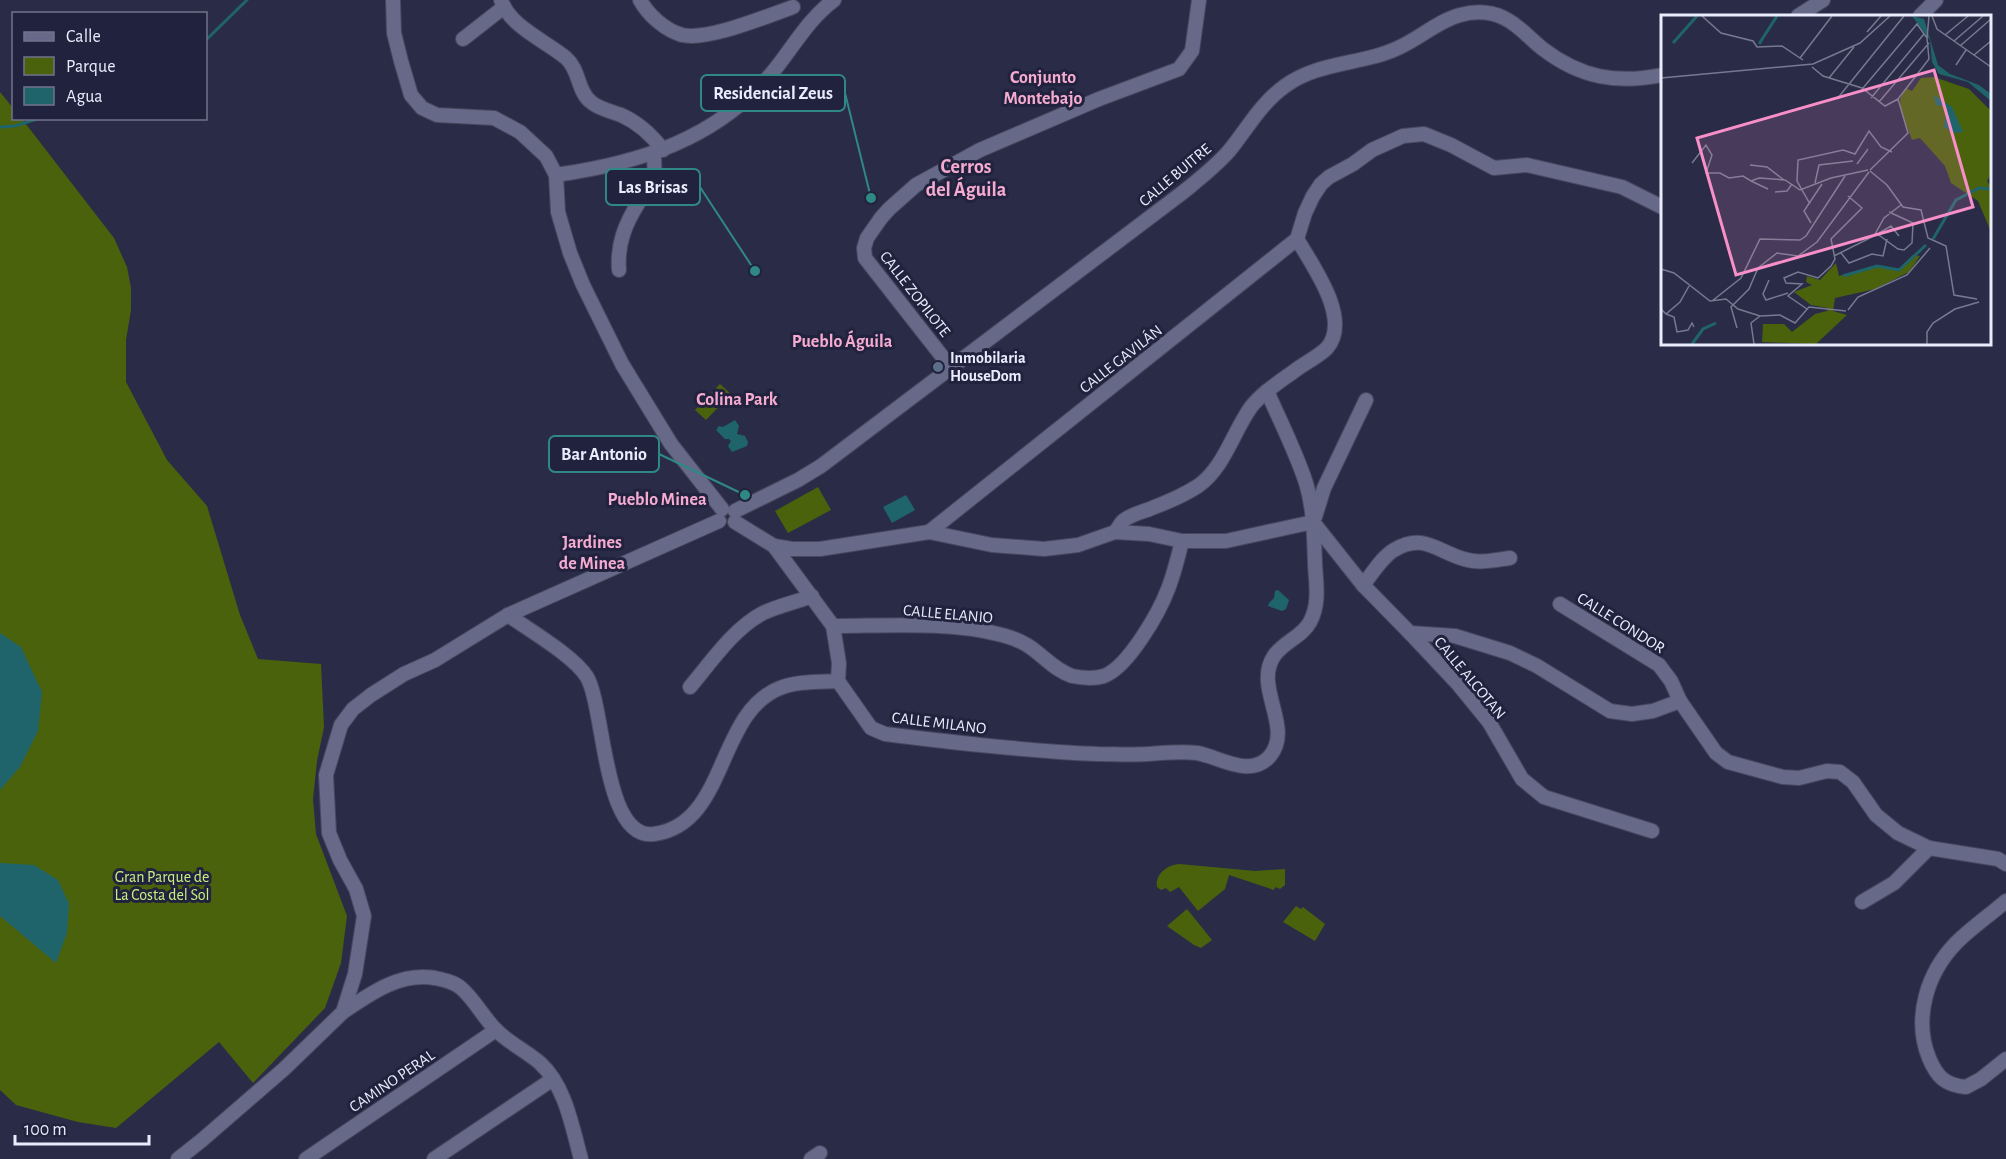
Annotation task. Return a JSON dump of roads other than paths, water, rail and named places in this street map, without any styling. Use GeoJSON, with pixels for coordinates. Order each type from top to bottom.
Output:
{"type":"FeatureCollection","features":[{"type":"Feature","properties":{"kind":"street"},"geometry":{"type":"LineString","coordinates":[[393,0],[394,33],[401,61],[411,95],[422,108],[437,115],[494,118],[520,132],[546,156],[556,175],[558,212],[570,253],[583,285],[622,364],[672,444],[728,516],[774,546],[833,626],[839,663],[838,681],[781,687],[766,695],[753,707],[739,727],[714,784],[703,801],[680,824],[666,831],[651,834],[640,832],[628,824],[619,809],[593,691],[586,676],[577,665],[508,615]]}},
{"type":"Feature","properties":{"kind":"street"},"geometry":{"type":"LineString","coordinates":[[640,0],[656,20],[682,35],[699,35],[728,29],[790,3],[813,17]]}},
{"type":"Feature","properties":{"kind":"street"},"geometry":{"type":"LineString","coordinates":[[556,175],[616,164],[659,152],[693,137],[722,119],[770,75],[813,17],[834,0]]}},
{"type":"Feature","properties":{"kind":"street","name":"CALLE ZOPILOTE"},"geometry":{"type":"LineString","coordinates":[[952,369],[865,258],[864,248],[872,232],[889,208],[916,185],[980,150],[1099,99],[1179,69],[1192,51],[1199,0]]}},
{"type":"Feature","properties":{"kind":"street"},"geometry":{"type":"LineString","coordinates":[[1800,15],[1823,0]]}},
{"type":"Feature","properties":{"kind":"street"},"geometry":{"type":"LineString","coordinates":[[1921,15],[1936,0]]}},
{"type":"Feature","properties":{"kind":"street"},"geometry":{"type":"LineString","coordinates":[[463,39],[502,3],[513,18],[568,60],[576,72],[584,94],[591,103],[638,124],[652,135],[659,152],[654,177],[631,215],[622,236],[618,254],[619,270]]}},
{"type":"Feature","properties":{"kind":"street","name":"CALLE BUITRE"},"geometry":{"type":"LineString","coordinates":[[343,1012],[357,965],[364,916],[356,889],[340,860],[329,833],[326,775],[341,725],[353,709],[371,695],[404,674],[435,660],[508,615],[728,516],[821,466],[952,369],[1208,172],[1228,152],[1264,105],[1284,86],[1299,77],[1323,69],[1368,60],[1423,35],[1447,20],[1476,12],[1504,18],[1558,60],[1575,69],[1617,80],[1661,75]]}},
{"type":"Feature","properties":{"kind":"street"},"geometry":{"type":"LineString","coordinates":[[1115,532],[1123,521],[1132,515],[1178,497],[1200,485],[1214,471],[1253,405],[1267,391],[1326,348],[1333,336],[1334,309],[1316,271],[1297,239],[1305,213],[1321,184],[1372,150],[1403,136],[1424,134],[1451,145],[1494,168],[1527,165],[1622,187],[1661,206]]}},
{"type":"Feature","properties":{"kind":"street","name":"CALLE GAVILÁN"},"geometry":{"type":"LineString","coordinates":[[928,532],[1297,239]]}},
{"type":"Feature","properties":{"kind":"street"},"geometry":{"type":"LineString","coordinates":[[1267,391],[1306,483],[1313,522]]}},
{"type":"Feature","properties":{"kind":"street"},"geometry":{"type":"LineString","coordinates":[[1313,522],[1324,488],[1366,400]]}},
{"type":"Feature","properties":{"kind":"street"},"geometry":{"type":"LineString","coordinates":[[774,546],[820,549],[928,532],[992,546],[1044,549],[1078,545],[1115,532],[1149,534],[1182,541],[1226,541],[1313,522]]}},
{"type":"Feature","properties":{"kind":"street","name":"CALLE ALCOTAN"},"geometry":{"type":"LineString","coordinates":[[1313,522],[1363,585],[1458,684],[1489,722],[1522,779],[1544,796],[1652,831]]}},
{"type":"Feature","properties":{"kind":"street","name":"CALLE MILANO"},"geometry":{"type":"LineString","coordinates":[[838,681],[871,728],[885,734],[1038,751],[1130,755],[1191,752],[1246,767],[1259,764],[1269,757],[1276,746],[1277,722],[1267,675],[1270,664],[1275,654],[1303,632],[1313,615],[1317,601],[1313,522]]}},
{"type":"Feature","properties":{"kind":"street","name":"CALLE ELANIO"},"geometry":{"type":"LineString","coordinates":[[833,626],[905,625],[968,629],[1003,635],[1027,645],[1053,666],[1071,675],[1090,678],[1105,675],[1118,667],[1132,651],[1155,615],[1168,590],[1182,541]]}},
{"type":"Feature","properties":{"kind":"street"},"geometry":{"type":"LineString","coordinates":[[1363,585],[1392,551],[1403,545],[1419,542],[1435,545],[1464,559],[1482,562],[1510,558]]}},
{"type":"Feature","properties":{"kind":"street"},"geometry":{"type":"LineString","coordinates":[[690,687],[720,651],[742,629],[762,614],[812,596]]}},
{"type":"Feature","properties":{"kind":"street","name":"CALLE CONDOR"},"geometry":{"type":"LineString","coordinates":[[1560,604],[1659,665],[1671,681],[1680,701],[1716,753],[1728,762],[1791,778],[1827,771],[1840,772],[1853,782],[1876,815],[1898,833],[1929,848]]}},
{"type":"Feature","properties":{"kind":"street"},"geometry":{"type":"LineString","coordinates":[[1410,633],[1455,636],[1510,653],[1537,666],[1610,711],[1632,714],[1653,711],[1680,701]]}},
{"type":"Feature","properties":{"kind":"street"},"geometry":{"type":"LineString","coordinates":[[1862,902],[1894,883],[1929,848],[1998,859],[2006,864]]}},
{"type":"Feature","properties":{"kind":"street"},"geometry":{"type":"LineString","coordinates":[[2006,901],[1957,942],[1944,957],[1926,994],[1922,1017],[1923,1037],[1928,1056],[1944,1083],[1966,1087],[1981,1079],[2006,1059]]}},
{"type":"Feature","properties":{"kind":"street"},"geometry":{"type":"LineString","coordinates":[[177,1159],[284,1069],[343,1012],[373,991],[388,984],[417,977],[446,980],[459,986],[496,1030],[542,1065],[553,1079],[564,1101],[581,1159]]}},
{"type":"Feature","properties":{"kind":"street","name":"CAMINO PERAL"},"geometry":{"type":"LineString","coordinates":[[306,1159],[496,1030]]}},
{"type":"Feature","properties":{"kind":"street"},"geometry":{"type":"LineString","coordinates":[[434,1159],[553,1079]]}},
{"type":"Feature","properties":{"kind":"water"},"geometry":{"type":"Polygon","coordinates":[[[735,420],[739,426],[737,434],[745,436],[748,442],[747,446],[732,452],[728,446],[731,441],[725,439],[716,430],[719,426],[723,427],[735,420]]]}},
{"type":"Feature","properties":{"kind":"water"},"geometry":{"type":"Polygon","coordinates":[[[906,495],[915,510],[892,523],[883,507],[906,495]]]}},
{"type":"Feature","properties":{"kind":"water"},"geometry":{"type":"Polygon","coordinates":[[[1278,590],[1289,600],[1286,609],[1282,611],[1268,606],[1274,598],[1275,591],[1278,590]]]}},
{"type":"Feature","properties":{"kind":"water"},"geometry":{"type":"Polygon","coordinates":[[[0,633],[21,647],[42,692],[38,731],[20,767],[0,790],[0,633]]]}},
{"type":"Feature","properties":{"kind":"water"},"geometry":{"type":"Polygon","coordinates":[[[0,863],[34,865],[58,880],[69,904],[67,933],[56,963],[0,916],[0,863]]]}},
{"type":"Feature","properties":{"kind":"waterway"},"geometry":{"type":"LineString","coordinates":[[207,39],[247,0]]}},
{"type":"Feature","properties":{"kind":"waterway"},"geometry":{"type":"LineString","coordinates":[[0,127],[15,126],[34,120]]}},
{"type":"Feature","properties":{"kind":"place","name":"Residencial Zeus"},"geometry":{"type":"Point","coordinates":[871,198]}},
{"type":"Feature","properties":{"kind":"place","name":"Las Brisas"},"geometry":{"type":"Point","coordinates":[755,271]}},
{"type":"Feature","properties":{"kind":"place","name":"Inmobilaria HouseDom"},"geometry":{"type":"Point","coordinates":[938,367]}},
{"type":"Feature","properties":{"kind":"place","name":"Bar Antonio"},"geometry":{"type":"Point","coordinates":[745,495]}},
{"type":"Feature","properties":{"kind":"district","name":"Conjunto Montebajo"},"geometry":{"type":"Point","coordinates":[1043,88]}},
{"type":"Feature","properties":{"kind":"district","name":"Cerros del Águila"},"geometry":{"type":"Point","coordinates":[966,178]}},
{"type":"Feature","properties":{"kind":"district","name":"Pueblo Águila"},"geometry":{"type":"Point","coordinates":[842,342]}},
{"type":"Feature","properties":{"kind":"district","name":"Colina Park"},"geometry":{"type":"Point","coordinates":[737,400]}},
{"type":"Feature","properties":{"kind":"district","name":"Pueblo Minea"},"geometry":{"type":"Point","coordinates":[657,500]}},
{"type":"Feature","properties":{"kind":"district","name":"Jardines de Minea"},"geometry":{"type":"Point","coordinates":[592,553]}},
{"type":"Feature","properties":{"kind":"park label","name":"Gran Parque de La Costa del Sol"},"geometry":{"type":"Point","coordinates":[162,886]}}]}
